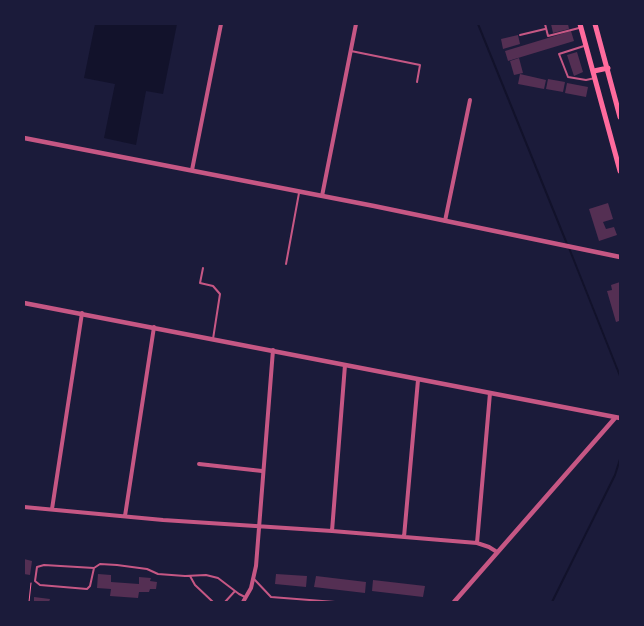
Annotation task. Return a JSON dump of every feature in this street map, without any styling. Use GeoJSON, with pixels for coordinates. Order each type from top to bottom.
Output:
{"type":"FeatureCollection","features":[{"type":"Feature","properties":{"kind":"main road"},"geometry":{"type":"LineString","coordinates":[[595,24],[618,100],[620,117]]}},
{"type":"Feature","properties":{"kind":"main road"},"geometry":{"type":"LineString","coordinates":[[581,26],[620,171]]}},
{"type":"Feature","properties":{"kind":"main road"},"geometry":{"type":"LineString","coordinates":[[594,71],[608,68]]}},
{"type":"Feature","properties":{"kind":"street"},"geometry":{"type":"LineString","coordinates":[[192,170],[221,24]]}},
{"type":"Feature","properties":{"kind":"street"},"geometry":{"type":"LineString","coordinates":[[322,196],[356,24]]}},
{"type":"Feature","properties":{"kind":"street"},"geometry":{"type":"LineString","coordinates":[[445,221],[470,100]]}},
{"type":"Feature","properties":{"kind":"street"},"geometry":{"type":"LineString","coordinates":[[24,138],[192,170],[620,257]]}},
{"type":"Feature","properties":{"kind":"street"},"geometry":{"type":"LineString","coordinates":[[24,303],[213,338],[618,418]]}},
{"type":"Feature","properties":{"kind":"street"},"geometry":{"type":"LineString","coordinates":[[52,510],[82,313]]}},
{"type":"Feature","properties":{"kind":"street"},"geometry":{"type":"LineString","coordinates":[[125,516],[154,327]]}},
{"type":"Feature","properties":{"kind":"street"},"geometry":{"type":"LineString","coordinates":[[243,602],[254,579],[273,350]]}},
{"type":"Feature","properties":{"kind":"street"},"geometry":{"type":"LineString","coordinates":[[332,531],[345,365]]}},
{"type":"Feature","properties":{"kind":"street"},"geometry":{"type":"LineString","coordinates":[[404,537],[418,380]]}},
{"type":"Feature","properties":{"kind":"street"},"geometry":{"type":"LineString","coordinates":[[477,543],[490,393]]}},
{"type":"Feature","properties":{"kind":"street"},"geometry":{"type":"LineString","coordinates":[[456,602],[497,552],[618,418]]}},
{"type":"Feature","properties":{"kind":"street"},"geometry":{"type":"LineString","coordinates":[[199,464],[262,471]]}},
{"type":"Feature","properties":{"kind":"street"},"geometry":{"type":"LineString","coordinates":[[24,507],[477,543],[497,552]]}},
{"type":"Feature","properties":{"kind":"lane"},"geometry":{"type":"LineString","coordinates":[[545,24],[548,36],[581,26]]}},
{"type":"Feature","properties":{"kind":"lane"},"geometry":{"type":"LineString","coordinates":[[520,36],[545,29]]}},
{"type":"Feature","properties":{"kind":"lane"},"geometry":{"type":"LineString","coordinates":[[586,46],[559,54],[568,77],[586,80],[596,78]]}},
{"type":"Feature","properties":{"kind":"lane"},"geometry":{"type":"LineString","coordinates":[[351,51],[420,65],[416,82]]}},
{"type":"Feature","properties":{"kind":"lane"},"geometry":{"type":"LineString","coordinates":[[286,264],[299,193]]}},
{"type":"Feature","properties":{"kind":"lane"},"geometry":{"type":"LineString","coordinates":[[203,268],[200,283],[213,286],[220,294],[213,338]]}},
{"type":"Feature","properties":{"kind":"lane"},"geometry":{"type":"LineString","coordinates":[[94,568],[90,586],[87,589],[40,585],[35,581],[37,567],[44,565],[94,568],[100,564],[117,564],[148,569],[158,574],[206,575],[218,578],[235,591],[247,597]]}},
{"type":"Feature","properties":{"kind":"lane"},"geometry":{"type":"LineString","coordinates":[[190,576],[195,585],[214,602]]}},
{"type":"Feature","properties":{"kind":"lane"},"geometry":{"type":"LineString","coordinates":[[254,579],[271,597],[335,602]]}},
{"type":"Feature","properties":{"kind":"lane"},"geometry":{"type":"LineString","coordinates":[[225,602],[235,591]]}},
{"type":"Feature","properties":{"kind":"path"},"geometry":{"type":"LineString","coordinates":[[29,602],[32,581],[35,581]]}},
{"type":"Feature","properties":{"kind":"shaded area"},"geometry":{"type":"Polygon","coordinates":[[[95,24],[177,24],[163,94],[146,91],[136,145],[104,138],[115,84],[84,78],[95,24]]]}},
{"type":"Feature","properties":{"kind":"building"},"geometry":{"type":"Polygon","coordinates":[[[551,24],[568,24],[569,29],[553,33],[551,24]]]}},
{"type":"Feature","properties":{"kind":"building"},"geometry":{"type":"Polygon","coordinates":[[[571,31],[574,41],[508,61],[505,51],[571,31]]]}},
{"type":"Feature","properties":{"kind":"building"},"geometry":{"type":"Polygon","coordinates":[[[518,35],[520,44],[503,49],[501,39],[518,35]]]}},
{"type":"Feature","properties":{"kind":"building"},"geometry":{"type":"Polygon","coordinates":[[[577,52],[583,72],[574,76],[567,55],[577,52]]]}},
{"type":"Feature","properties":{"kind":"building"},"geometry":{"type":"Polygon","coordinates":[[[519,58],[523,73],[514,75],[510,61],[519,58]]]}},
{"type":"Feature","properties":{"kind":"building"},"geometry":{"type":"Polygon","coordinates":[[[520,74],[546,80],[544,89],[518,84],[520,74]]]}},
{"type":"Feature","properties":{"kind":"building"},"geometry":{"type":"Polygon","coordinates":[[[548,79],[565,82],[563,92],[546,89],[548,79]]]}},
{"type":"Feature","properties":{"kind":"building"},"geometry":{"type":"Polygon","coordinates":[[[567,83],[588,87],[586,97],[565,93],[567,83]]]}},
{"type":"Feature","properties":{"kind":"building"},"geometry":{"type":"Polygon","coordinates":[[[608,203],[613,219],[603,222],[606,229],[614,227],[617,235],[599,241],[589,209],[608,203]]]}},
{"type":"Feature","properties":{"kind":"building"},"geometry":{"type":"Polygon","coordinates":[[[620,282],[620,326],[619,321],[616,322],[607,291],[612,290],[611,285],[620,282]]]}},
{"type":"Feature","properties":{"kind":"building"},"geometry":{"type":"Polygon","coordinates":[[[24,559],[32,561],[30,575],[24,574],[24,559]]]}},
{"type":"Feature","properties":{"kind":"building"},"geometry":{"type":"Polygon","coordinates":[[[98,574],[111,575],[111,582],[139,584],[139,577],[151,578],[150,581],[157,582],[156,589],[150,589],[149,592],[139,592],[138,598],[110,596],[111,589],[97,588],[98,574]]]}},
{"type":"Feature","properties":{"kind":"building"},"geometry":{"type":"Polygon","coordinates":[[[276,574],[307,576],[306,587],[275,584],[276,574]]]}},
{"type":"Feature","properties":{"kind":"building"},"geometry":{"type":"Polygon","coordinates":[[[316,576],[366,582],[365,593],[314,587],[316,576]]]}},
{"type":"Feature","properties":{"kind":"building"},"geometry":{"type":"Polygon","coordinates":[[[373,580],[425,586],[423,597],[372,591],[373,580]]]}},
{"type":"Feature","properties":{"kind":"building"},"geometry":{"type":"Polygon","coordinates":[[[34,597],[50,599],[49,602],[34,602],[34,597]]]}},
{"type":"Feature","properties":{"kind":"waterway"},"geometry":{"type":"LineString","coordinates":[[478,24],[567,244]]}},
{"type":"Feature","properties":{"kind":"waterway"},"geometry":{"type":"LineString","coordinates":[[569,248],[620,376]]}},
{"type":"Feature","properties":{"kind":"waterway"},"geometry":{"type":"LineString","coordinates":[[552,602],[615,475],[620,459]]}}]}
